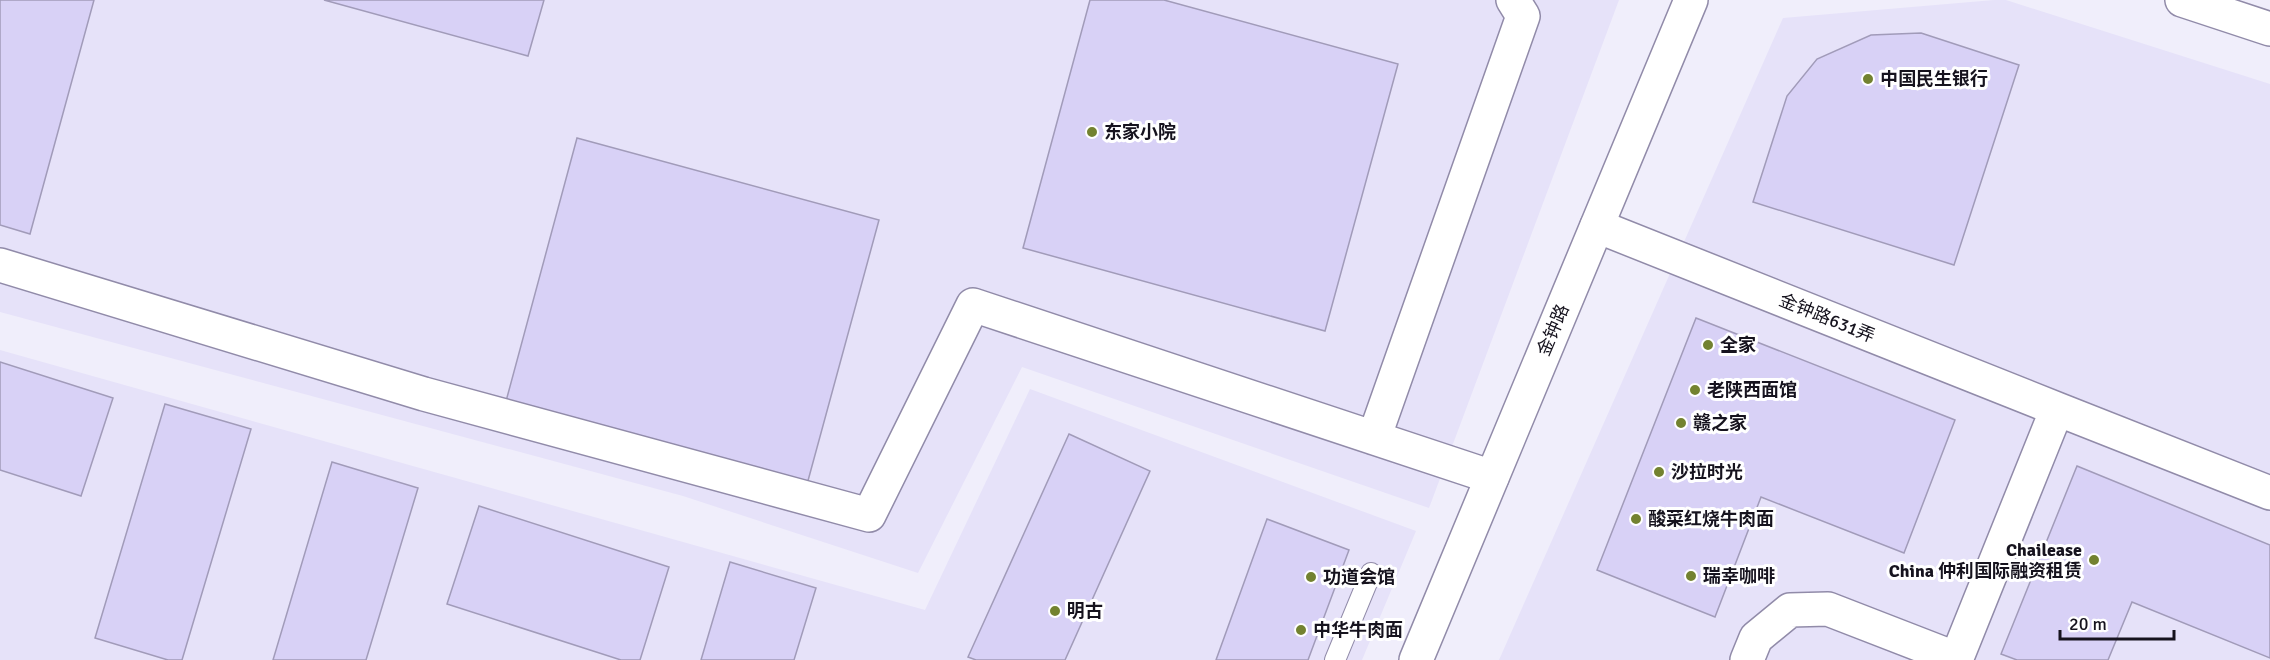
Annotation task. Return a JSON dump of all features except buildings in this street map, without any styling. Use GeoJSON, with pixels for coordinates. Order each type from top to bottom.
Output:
{"type":"FeatureCollection","features":[{"type":"Feature","properties":{"kind":"street"},"geometry":{"type":"LineString","coordinates":[[1374,438],[1523,16],[1513,0]]}},
{"type":"Feature","properties":{"kind":"street","name":"金钟路"},"geometry":{"type":"LineString","coordinates":[[1416,660],[1690,0]]}},
{"type":"Feature","properties":{"kind":"street"},"geometry":{"type":"LineString","coordinates":[[2182,0],[2270,29]]}},
{"type":"Feature","properties":{"kind":"street","name":"金钟路631弄"},"geometry":{"type":"LineString","coordinates":[[1596,226],[2270,493]]}},
{"type":"Feature","properties":{"kind":"street"},"geometry":{"type":"LineString","coordinates":[[0,265],[424,394],[869,515],[973,305],[1492,477]]}},
{"type":"Feature","properties":{"kind":"street"},"geometry":{"type":"LineString","coordinates":[[1747,660],[1756,638],[1790,610],[1828,609],[1957,659],[2057,409]]}},
{"type":"Feature","properties":{"kind":"lane"},"geometry":{"type":"LineString","coordinates":[[1335,660],[1371,573]]}},
{"type":"Feature","properties":{"kind":"shaded area"},"geometry":{"type":"Polygon","coordinates":[[[0,0],[1619,0],[1429,508],[1022,367],[918,573],[683,496],[0,312],[0,0]]]}},
{"type":"Feature","properties":{"kind":"shaded area"},"geometry":{"type":"Polygon","coordinates":[[[2006,0],[2270,84],[2270,660],[1499,660],[1783,18],[2006,0]]]}},
{"type":"Feature","properties":{"kind":"shaded area"},"geometry":{"type":"Polygon","coordinates":[[[0,350],[925,610],[1030,389],[1416,531],[1362,660],[0,660],[0,350]]]}},
{"type":"Feature","properties":{"kind":"place","name":"中国民生银行"},"geometry":{"type":"Point","coordinates":[1868,79]}},
{"type":"Feature","properties":{"kind":"place","name":"东家小院"},"geometry":{"type":"Point","coordinates":[1092,132]}},
{"type":"Feature","properties":{"kind":"place","name":"全家"},"geometry":{"type":"Point","coordinates":[1708,345]}},
{"type":"Feature","properties":{"kind":"place","name":"老陕西面馆"},"geometry":{"type":"Point","coordinates":[1695,390]}},
{"type":"Feature","properties":{"kind":"place","name":"赣之家"},"geometry":{"type":"Point","coordinates":[1681,423]}},
{"type":"Feature","properties":{"kind":"place","name":"沙拉时光"},"geometry":{"type":"Point","coordinates":[1659,472]}},
{"type":"Feature","properties":{"kind":"place","name":"酸菜红烧牛肉面"},"geometry":{"type":"Point","coordinates":[1636,519]}},
{"type":"Feature","properties":{"kind":"place","name":"Chailease China 仲利国际融资租赁"},"geometry":{"type":"Point","coordinates":[2094,560]}},
{"type":"Feature","properties":{"kind":"place","name":"瑞幸咖啡"},"geometry":{"type":"Point","coordinates":[1691,576]}},
{"type":"Feature","properties":{"kind":"place","name":"功道会馆"},"geometry":{"type":"Point","coordinates":[1311,577]}},
{"type":"Feature","properties":{"kind":"place","name":"明古"},"geometry":{"type":"Point","coordinates":[1055,611]}},
{"type":"Feature","properties":{"kind":"place","name":"中华牛肉面"},"geometry":{"type":"Point","coordinates":[1301,630]}}]}
